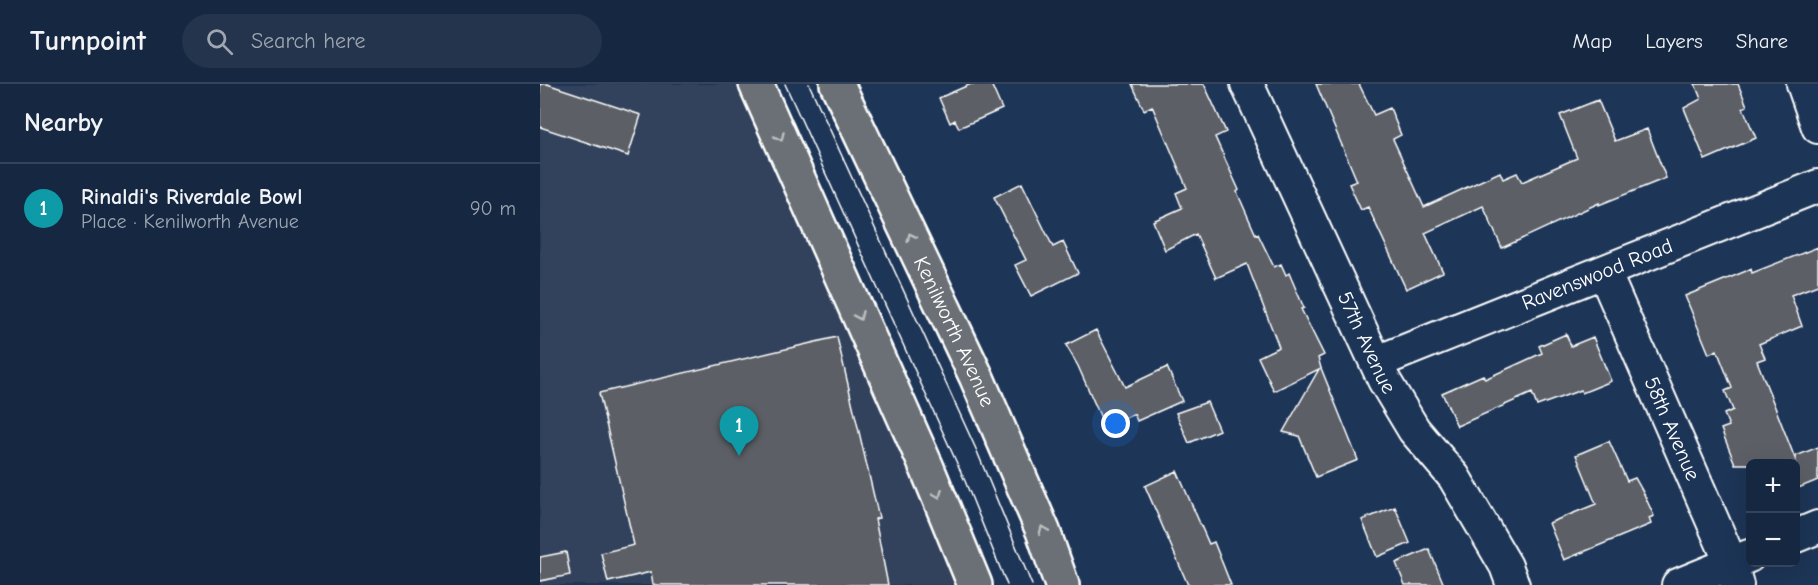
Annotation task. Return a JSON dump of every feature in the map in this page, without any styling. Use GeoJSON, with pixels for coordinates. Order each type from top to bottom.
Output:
{"type":"FeatureCollection","features":[{"type":"Feature","properties":{"kind":"main road"},"geometry":{"type":"LineString","coordinates":[[756,84],[927,468],[975,585]]}},
{"type":"Feature","properties":{"kind":"main road","name":"Kenilworth Avenue"},"geometry":{"type":"LineString","coordinates":[[837,84],[976,376],[1043,531],[1062,585]]}},
{"type":"Feature","properties":{"kind":"street","name":"57th Avenue"},"geometry":{"type":"LineString","coordinates":[[1247,84],[1384,380],[1414,430],[1459,484],[1506,566],[1513,585]]}},
{"type":"Feature","properties":{"kind":"street"},"geometry":{"type":"LineString","coordinates":[[1803,84],[1818,127]]}},
{"type":"Feature","properties":{"kind":"street"},"geometry":{"type":"LineString","coordinates":[[1806,191],[1818,166]]}},
{"type":"Feature","properties":{"kind":"street","name":"Ravenswood Road"},"geometry":{"type":"LineString","coordinates":[[1377,362],[1806,191]]}},
{"type":"Feature","properties":{"kind":"street","name":"58th Avenue"},"geometry":{"type":"LineString","coordinates":[[1604,272],[1740,568]]}},
{"type":"Feature","properties":{"kind":"street"},"geometry":{"type":"LineString","coordinates":[[1800,534],[1818,527]]}},
{"type":"Feature","properties":{"kind":"street"},"geometry":{"type":"LineString","coordinates":[[1678,585],[1740,568]]}},
{"type":"Feature","properties":{"kind":"shaded area"},"geometry":{"type":"Polygon","coordinates":[[[540,84],[735,84],[913,483],[955,585],[540,585],[540,84]]]}},
{"type":"Feature","properties":{"kind":"building"},"geometry":{"type":"Polygon","coordinates":[[[540,84],[547,84],[641,115],[628,156],[540,127],[540,84]]]}},
{"type":"Feature","properties":{"kind":"building"},"geometry":{"type":"Polygon","coordinates":[[[971,84],[991,84],[1002,109],[959,128],[955,120],[950,123],[939,98],[971,84]]]}},
{"type":"Feature","properties":{"kind":"building"},"geometry":{"type":"Polygon","coordinates":[[[1132,84],[1204,84],[1226,132],[1215,137],[1239,190],[1237,192],[1256,235],[1258,234],[1274,267],[1281,264],[1286,275],[1289,273],[1304,308],[1301,309],[1324,355],[1318,358],[1321,368],[1358,460],[1316,477],[1299,436],[1283,432],[1319,369],[1274,391],[1258,357],[1279,347],[1247,264],[1216,278],[1196,234],[1165,250],[1153,221],[1182,208],[1176,193],[1187,188],[1152,106],[1144,110],[1132,84]]]}},
{"type":"Feature","properties":{"kind":"building"},"geometry":{"type":"Polygon","coordinates":[[[1316,84],[1359,84],[1374,115],[1390,108],[1401,135],[1393,139],[1424,207],[1500,172],[1503,179],[1517,173],[1522,182],[1577,158],[1560,115],[1598,100],[1615,141],[1647,129],[1666,178],[1599,205],[1599,203],[1502,248],[1483,206],[1425,233],[1443,272],[1406,289],[1368,207],[1361,210],[1349,184],[1357,181],[1316,84]]]}},
{"type":"Feature","properties":{"kind":"building"},"geometry":{"type":"Polygon","coordinates":[[[1695,84],[1738,84],[1747,106],[1743,108],[1756,138],[1705,160],[1684,108],[1701,99],[1695,84]]]}},
{"type":"Feature","properties":{"kind":"building"},"geometry":{"type":"Polygon","coordinates":[[[1022,183],[1053,247],[1063,242],[1078,273],[1031,296],[1015,265],[1026,260],[994,197],[1022,183]]]}},
{"type":"Feature","properties":{"kind":"building"},"geometry":{"type":"Polygon","coordinates":[[[1818,247],[1818,285],[1791,295],[1802,326],[1759,344],[1765,358],[1757,361],[1795,459],[1746,459],[1746,464],[1735,464],[1721,429],[1729,426],[1724,414],[1733,410],[1725,391],[1732,388],[1717,350],[1709,354],[1685,296],[1751,269],[1752,273],[1818,247]]]}},
{"type":"Feature","properties":{"kind":"building"},"geometry":{"type":"Polygon","coordinates":[[[1096,330],[1125,387],[1167,367],[1182,401],[1137,421],[1134,414],[1105,427],[1078,366],[1066,345],[1096,330]]]}},
{"type":"Feature","properties":{"kind":"building"},"geometry":{"type":"Polygon","coordinates":[[[1566,334],[1571,346],[1593,337],[1611,381],[1582,393],[1581,390],[1537,406],[1532,393],[1457,426],[1442,393],[1483,375],[1485,379],[1542,353],[1539,346],[1566,334]]]}},
{"type":"Feature","properties":{"kind":"building"},"geometry":{"type":"Polygon","coordinates":[[[837,337],[879,518],[875,519],[888,585],[653,585],[651,572],[608,582],[601,553],[634,545],[599,393],[837,337]]]}},
{"type":"Feature","properties":{"kind":"building"},"geometry":{"type":"Polygon","coordinates":[[[1207,402],[1219,430],[1189,443],[1176,413],[1207,402]]]}},
{"type":"Feature","properties":{"kind":"building"},"geometry":{"type":"Polygon","coordinates":[[[1609,441],[1627,481],[1635,478],[1643,492],[1654,516],[1649,518],[1651,524],[1564,560],[1549,523],[1596,504],[1576,455],[1609,441]]]}},
{"type":"Feature","properties":{"kind":"building"},"geometry":{"type":"Polygon","coordinates":[[[1818,447],[1818,480],[1800,487],[1800,459],[1796,459],[1796,456],[1818,447]]]}},
{"type":"Feature","properties":{"kind":"building"},"geometry":{"type":"Polygon","coordinates":[[[1177,471],[1209,544],[1214,542],[1231,585],[1188,585],[1145,486],[1177,471]]]}},
{"type":"Feature","properties":{"kind":"building"},"geometry":{"type":"Polygon","coordinates":[[[1395,507],[1410,543],[1377,557],[1362,520],[1395,507]]]}},
{"type":"Feature","properties":{"kind":"building"},"geometry":{"type":"Polygon","coordinates":[[[1429,549],[1444,585],[1405,585],[1396,563],[1429,549]]]}},
{"type":"Feature","properties":{"kind":"building"},"geometry":{"type":"Polygon","coordinates":[[[566,552],[570,575],[540,581],[540,557],[566,552]]]}},
{"type":"Feature","properties":{"kind":"tram line"},"geometry":{"type":"LineString","coordinates":[[785,84],[965,481],[1007,585]]}},
{"type":"Feature","properties":{"kind":"tram line"},"geometry":{"type":"LineString","coordinates":[[809,84],[976,449],[1032,585]]}},
{"type":"Feature","properties":{"kind":"place","name":"Rinaldi's Riverdale Bowl"},"geometry":{"type":"Point","coordinates":[739,456]}}]}
